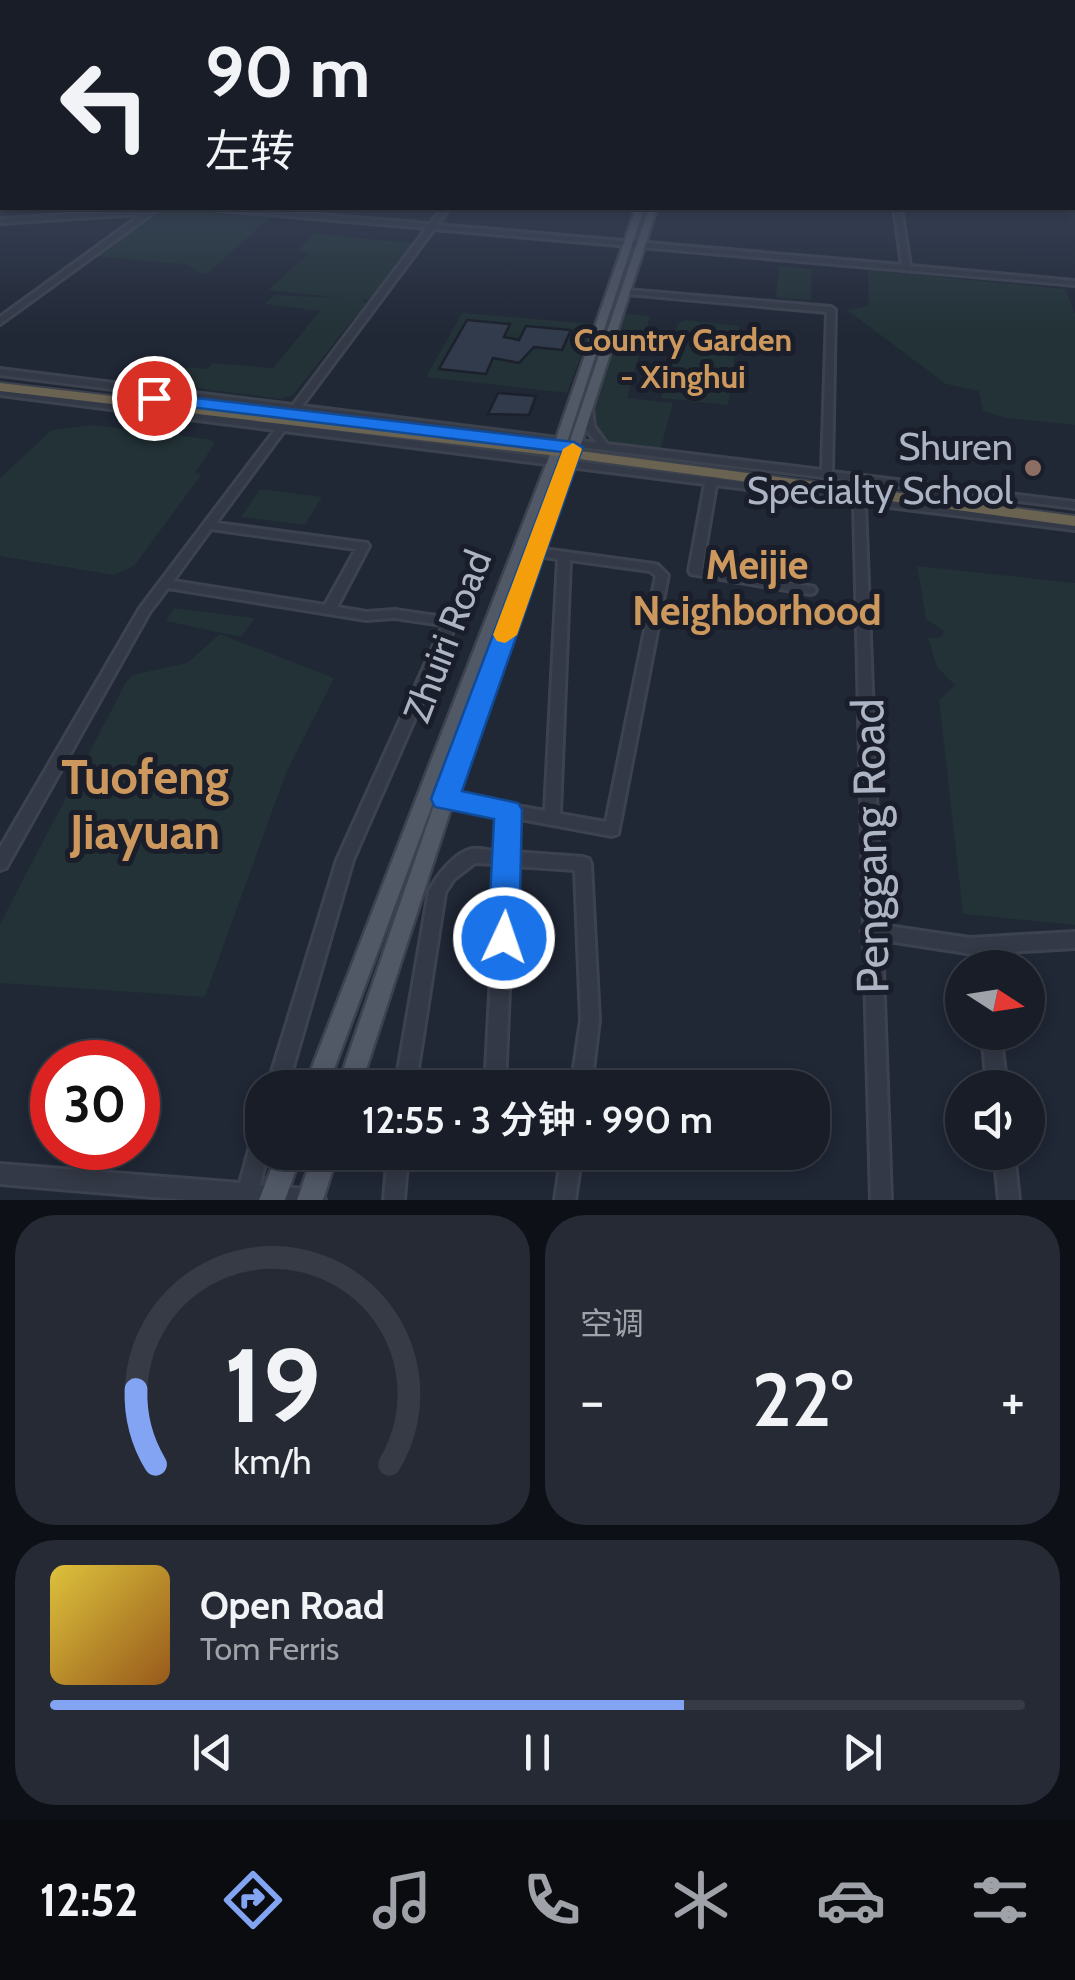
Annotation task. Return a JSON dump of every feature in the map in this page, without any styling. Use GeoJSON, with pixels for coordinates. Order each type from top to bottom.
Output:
{"type":"FeatureCollection","features":[{"type":"Feature","properties":{"kind":"highway"},"geometry":{"type":"LineString","coordinates":[[0,376],[286,418],[826,476],[1075,509]]}},
{"type":"Feature","properties":{"kind":"highway"},"geometry":{"type":"LineString","coordinates":[[0,390],[502,439],[859,495],[1075,524]]}},
{"type":"Feature","properties":{"kind":"main road","name":"Zhuiri Road"},"geometry":{"type":"LineString","coordinates":[[580,408],[627,292],[639,224]]}},
{"type":"Feature","properties":{"kind":"main road","name":"Zhuiri Road"},"geometry":{"type":"LineString","coordinates":[[322,1070],[565,450],[646,224]]}},
{"type":"Feature","properties":{"kind":"main road","name":"Zhuiri Road"},"geometry":{"type":"LineString","coordinates":[[354,1070],[445,799],[536,552],[565,450]]}},
{"type":"Feature","properties":{"kind":"main road"},"geometry":{"type":"LineString","coordinates":[[273,1198],[283,1170]]}},
{"type":"Feature","properties":{"kind":"main road"},"geometry":{"type":"LineString","coordinates":[[312,1200],[321,1170]]}},
{"type":"Feature","properties":{"kind":"street"},"geometry":{"type":"LineString","coordinates":[[0,321],[134,224]]}},
{"type":"Feature","properties":{"kind":"street"},"geometry":{"type":"LineString","coordinates":[[408,224],[1075,283]]}},
{"type":"Feature","properties":{"kind":"street"},"geometry":{"type":"LineString","coordinates":[[900,224],[906,268]]}},
{"type":"Feature","properties":{"kind":"street"},"geometry":{"type":"LineString","coordinates":[[0,863],[140,617],[432,226]]}},
{"type":"Feature","properties":{"kind":"street"},"geometry":{"type":"LineString","coordinates":[[565,450],[605,444],[826,476],[831,310],[627,292]]}},
{"type":"Feature","properties":{"kind":"street"},"geometry":{"type":"LineString","coordinates":[[502,439],[552,430],[580,408],[589,427],[605,444],[643,456]]}},
{"type":"Feature","properties":{"kind":"street"},"geometry":{"type":"LineString","coordinates":[[286,418],[528,435],[565,450],[712,478],[859,495]]}},
{"type":"Feature","properties":{"kind":"street"},"geometry":{"type":"LineString","coordinates":[[712,478],[695,572],[810,590]]}},
{"type":"Feature","properties":{"kind":"street","name":"Penggang Road"},"geometry":{"type":"LineString","coordinates":[[859,495],[880,1200]]}},
{"type":"Feature","properties":{"kind":"street"},"geometry":{"type":"LineString","coordinates":[[207,526],[363,546],[329,610]]}},
{"type":"Feature","properties":{"kind":"street"},"geometry":{"type":"LineString","coordinates":[[445,799],[612,830],[662,574],[654,568],[536,552]]}},
{"type":"Feature","properties":{"kind":"street"},"geometry":{"type":"LineString","coordinates":[[552,818],[564,556]]}},
{"type":"Feature","properties":{"kind":"street"},"geometry":{"type":"LineString","coordinates":[[164,583],[329,610],[450,622],[345,860],[282,1070]]}},
{"type":"Feature","properties":{"kind":"street"},"geometry":{"type":"LineString","coordinates":[[496,1070],[508,810]]}},
{"type":"Feature","properties":{"kind":"street"},"geometry":{"type":"LineString","coordinates":[[407,1070],[437,891],[448,874],[472,856],[583,864],[590,1020],[583,1070]]}},
{"type":"Feature","properties":{"kind":"street"},"geometry":{"type":"LineString","coordinates":[[871,931],[949,944],[1075,940]]}},
{"type":"Feature","properties":{"kind":"street"},"geometry":{"type":"LineString","coordinates":[[982,945],[982,950]]}},
{"type":"Feature","properties":{"kind":"street"},"geometry":{"type":"LineString","coordinates":[[247,1194],[254,1170]]}},
{"type":"Feature","properties":{"kind":"street"},"geometry":{"type":"LineString","coordinates":[[394,1200],[396,1170]]}},
{"type":"Feature","properties":{"kind":"street"},"geometry":{"type":"LineString","coordinates":[[565,1200],[569,1170]]}},
{"type":"Feature","properties":{"kind":"street"},"geometry":{"type":"LineString","coordinates":[[1006,1170],[1009,1200]]}},
{"type":"Feature","properties":{"kind":"street"},"geometry":{"type":"LineString","coordinates":[[0,1174],[312,1200]]}},
{"type":"Feature","properties":{"kind":"shaded area"},"geometry":{"type":"Polygon","coordinates":[[[140,224],[263,224],[208,273],[198,273],[189,265],[94,256],[140,224]]]}},
{"type":"Feature","properties":{"kind":"shaded area"},"geometry":{"type":"Polygon","coordinates":[[[315,234],[419,244],[376,301],[361,299],[366,303],[293,395],[281,399],[171,385],[188,367],[207,369],[213,363],[273,368],[320,311],[265,304],[274,295],[341,298],[268,290],[309,253],[298,251],[315,234]]]}},
{"type":"Feature","properties":{"kind":"shaded area"},"geometry":{"type":"Polygon","coordinates":[[[779,266],[811,269],[811,300],[776,297],[779,266]]]}},
{"type":"Feature","properties":{"kind":"shaded area"},"geometry":{"type":"Polygon","coordinates":[[[868,270],[1065,289],[1075,314],[1075,425],[1006,418],[983,411],[979,391],[946,384],[847,310],[869,306],[868,270]]]}},
{"type":"Feature","properties":{"kind":"shaded area"},"geometry":{"type":"Polygon","coordinates":[[[462,313],[593,324],[567,393],[426,377],[462,313]]]}},
{"type":"Feature","properties":{"kind":"shaded area"},"geometry":{"type":"Polygon","coordinates":[[[620,313],[650,316],[627,398],[673,403],[660,451],[605,444],[595,435],[590,421],[595,383],[620,313]]]}},
{"type":"Feature","properties":{"kind":"shaded area"},"geometry":{"type":"Polygon","coordinates":[[[687,320],[739,326],[728,405],[661,398],[678,323],[687,320]]]}},
{"type":"Feature","properties":{"kind":"shaded area"},"geometry":{"type":"Polygon","coordinates":[[[93,425],[215,443],[195,473],[202,474],[134,566],[114,575],[0,556],[0,478],[52,430],[93,425]]]}},
{"type":"Feature","properties":{"kind":"shaded area"},"geometry":{"type":"Polygon","coordinates":[[[260,489],[322,497],[305,525],[241,517],[260,489]]]}},
{"type":"Feature","properties":{"kind":"shaded area"},"geometry":{"type":"Polygon","coordinates":[[[917,566],[1075,583],[1075,925],[963,914],[939,700],[955,685],[937,667],[928,638],[941,637],[944,631],[926,619],[917,566]]]}},
{"type":"Feature","properties":{"kind":"shaded area"},"geometry":{"type":"Polygon","coordinates":[[[174,608],[255,618],[241,637],[166,621],[174,608]]]}},
{"type":"Feature","properties":{"kind":"shaded area"},"geometry":{"type":"Polygon","coordinates":[[[220,634],[334,678],[286,773],[205,997],[0,983],[0,924],[126,682],[132,675],[187,663],[220,634]]]}},
{"type":"Feature","properties":{"kind":"building"},"geometry":{"type":"Polygon","coordinates":[[[467,320],[510,324],[504,337],[519,340],[526,326],[571,330],[562,350],[534,347],[519,363],[493,358],[486,374],[439,369],[467,320]]]}},
{"type":"Feature","properties":{"kind":"building"},"geometry":{"type":"Polygon","coordinates":[[[498,393],[536,396],[529,415],[488,414],[498,393]]]}},
{"type":"Feature","properties":{"kind":"slow traffic"},"geometry":{"type":"LineString","coordinates":[[505,635],[573,449]]}},
{"type":"Feature","properties":{"kind":"place","name":"Shuren Specialty School"},"geometry":{"type":"Point","coordinates":[1033,468]}},
{"type":"Feature","properties":{"kind":"district","name":"Country Garden - Xinghui"},"geometry":{"type":"Point","coordinates":[683,358]}},
{"type":"Feature","properties":{"kind":"district","name":"Meijie Neighborhood"},"geometry":{"type":"Point","coordinates":[757,587]}},
{"type":"Feature","properties":{"kind":"district","name":"Tuofeng Jiayuan"},"geometry":{"type":"Point","coordinates":[145,804]}},
{"type":"Feature","properties":{"kind":"route"},"geometry":{"type":"LineString","coordinates":[[154,398],[574,447],[445,799],[508,810],[504,938]]}}]}
